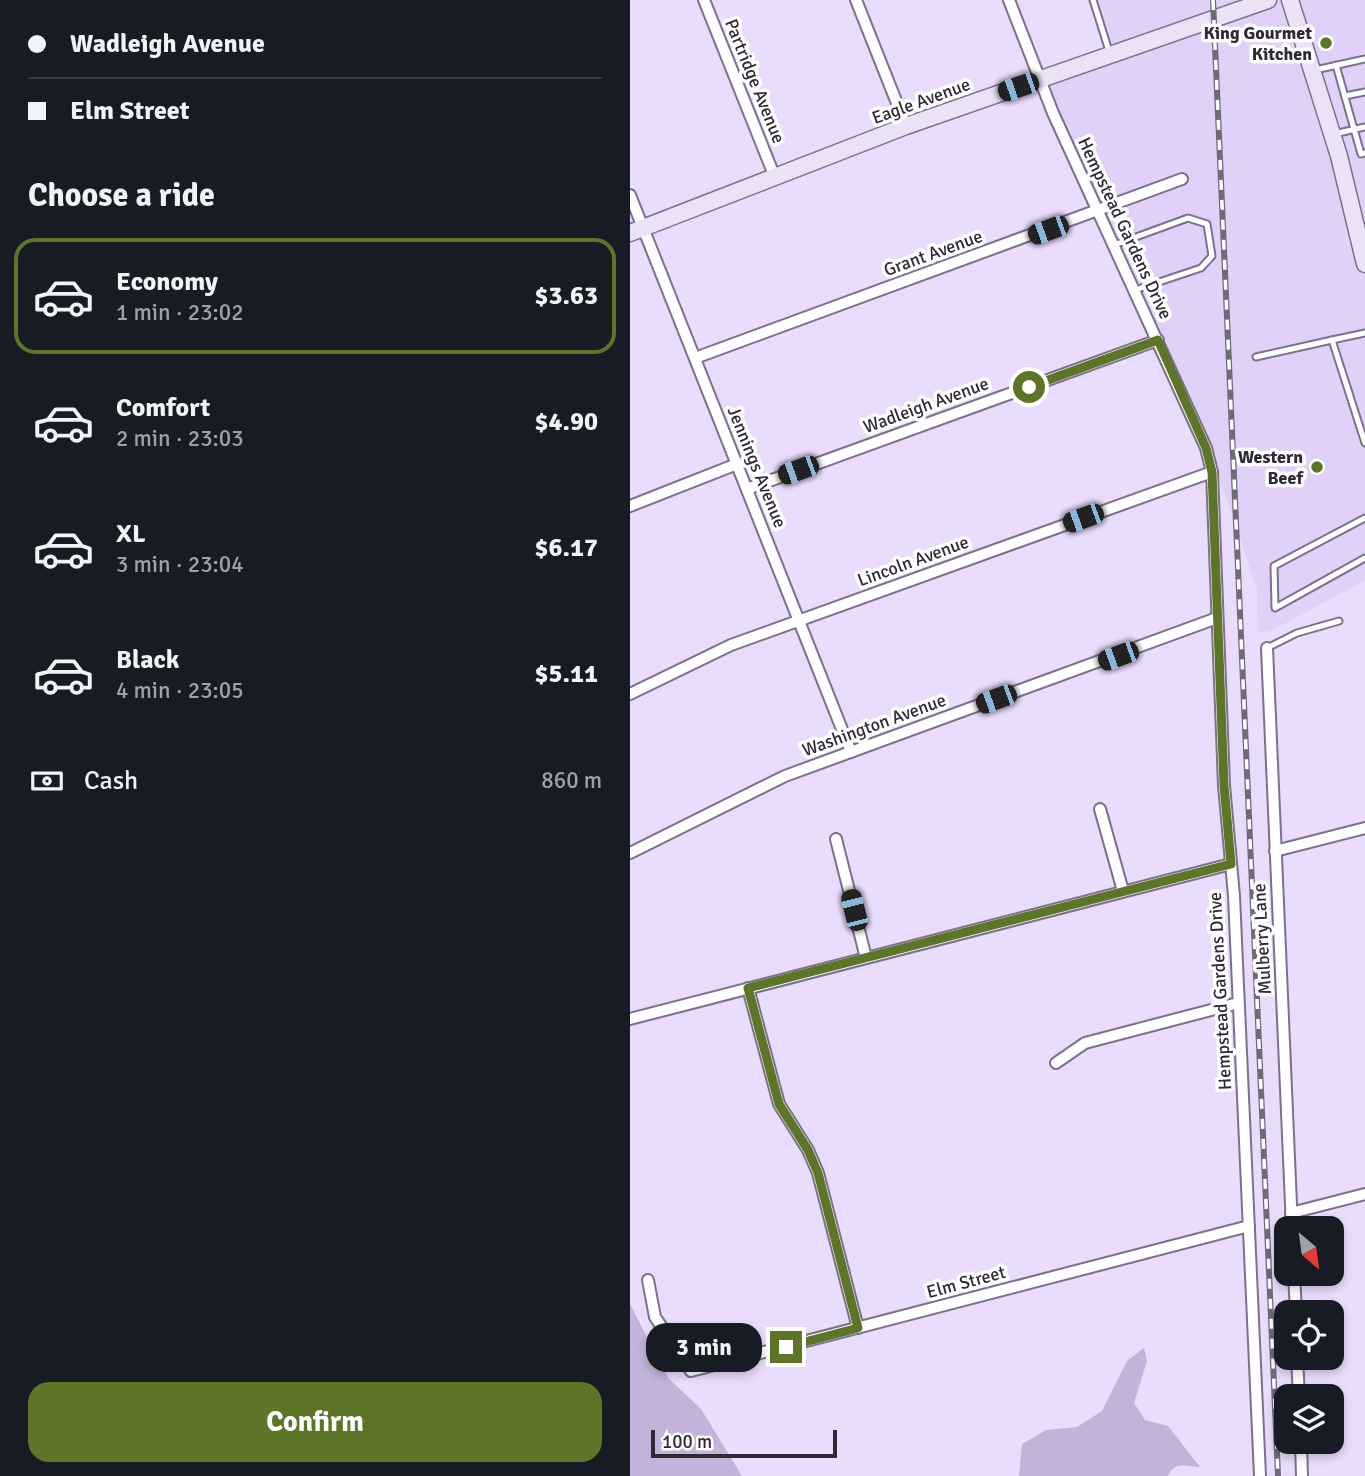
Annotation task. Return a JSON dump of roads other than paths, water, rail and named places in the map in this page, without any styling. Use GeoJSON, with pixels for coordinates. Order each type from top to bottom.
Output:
{"type":"FeatureCollection","features":[{"type":"Feature","properties":{"kind":"street","name":"Partridge Avenue"},"geometry":{"type":"LineString","coordinates":[[704,0],[774,176]]}},
{"type":"Feature","properties":{"kind":"street"},"geometry":{"type":"LineString","coordinates":[[856,0],[906,126]]}},
{"type":"Feature","properties":{"kind":"street","name":"Hempstead Gardens Drive"},"geometry":{"type":"LineString","coordinates":[[1009,0],[1040,79],[1098,211],[1206,448],[1212,472],[1260,1476]]}},
{"type":"Feature","properties":{"kind":"street","name":"Eagle Avenue"},"geometry":{"type":"LineString","coordinates":[[636,230],[906,126],[1268,0]]}},
{"type":"Feature","properties":{"kind":"street"},"geometry":{"type":"LineString","coordinates":[[1290,0],[1332,135],[1365,262]]}},
{"type":"Feature","properties":{"kind":"street","name":"Grant Avenue"},"geometry":{"type":"LineString","coordinates":[[695,358],[1182,179]]}},
{"type":"Feature","properties":{"kind":"street","name":"Jennings Avenue"},"geometry":{"type":"LineString","coordinates":[[630,195],[636,230],[695,358],[851,752]]}},
{"type":"Feature","properties":{"kind":"street","name":"Wadleigh Avenue"},"geometry":{"type":"LineString","coordinates":[[747,489],[1158,340]]}},
{"type":"Feature","properties":{"kind":"street"},"geometry":{"type":"LineString","coordinates":[[630,506],[737,464]]}},
{"type":"Feature","properties":{"kind":"street","name":"Lincoln Avenue"},"geometry":{"type":"LineString","coordinates":[[630,694],[731,645],[1212,472]]}},
{"type":"Feature","properties":{"kind":"street","name":"Washington Avenue"},"geometry":{"type":"LineString","coordinates":[[630,853],[785,776],[1217,618]]}},
{"type":"Feature","properties":{"kind":"street","name":"Mulberry Lane"},"geometry":{"type":"LineString","coordinates":[[1266,648],[1291,1216]]}},
{"type":"Feature","properties":{"kind":"street"},"geometry":{"type":"LineString","coordinates":[[1100,809],[1123,891]]}},
{"type":"Feature","properties":{"kind":"street"},"geometry":{"type":"LineString","coordinates":[[1275,851],[1365,828]]}},
{"type":"Feature","properties":{"kind":"street"},"geometry":{"type":"LineString","coordinates":[[836,839],[866,957]]}},
{"type":"Feature","properties":{"kind":"street"},"geometry":{"type":"LineString","coordinates":[[630,1018],[1231,864]]}},
{"type":"Feature","properties":{"kind":"street"},"geometry":{"type":"LineString","coordinates":[[748,988],[779,1104],[808,1150],[818,1173],[858,1328]]}},
{"type":"Feature","properties":{"kind":"street"},"geometry":{"type":"LineString","coordinates":[[1056,1063],[1084,1042],[1238,1003]]}},
{"type":"Feature","properties":{"kind":"street"},"geometry":{"type":"LineString","coordinates":[[1291,1213],[1365,1194]]}},
{"type":"Feature","properties":{"kind":"street","name":"Elm Street"},"geometry":{"type":"LineString","coordinates":[[648,1280],[655,1317],[691,1371],[1249,1226]]}},
{"type":"Feature","properties":{"kind":"street"},"geometry":{"type":"LineString","coordinates":[[1301,1454],[1302,1476]]}},
{"type":"Feature","properties":{"kind":"lane"},"geometry":{"type":"LineString","coordinates":[[1093,0],[1110,54]]}},
{"type":"Feature","properties":{"kind":"lane"},"geometry":{"type":"LineString","coordinates":[[1312,70],[1365,59]]}},
{"type":"Feature","properties":{"kind":"lane"},"geometry":{"type":"LineString","coordinates":[[1336,65],[1361,154],[1365,153]]}},
{"type":"Feature","properties":{"kind":"lane"},"geometry":{"type":"LineString","coordinates":[[1345,96],[1365,92]]}},
{"type":"Feature","properties":{"kind":"lane"},"geometry":{"type":"LineString","coordinates":[[1332,135],[1365,127]]}},
{"type":"Feature","properties":{"kind":"lane"},"geometry":{"type":"LineString","coordinates":[[1114,245],[1188,218],[1207,224],[1213,256],[1201,268],[1135,290]]}},
{"type":"Feature","properties":{"kind":"lane"},"geometry":{"type":"LineString","coordinates":[[1256,358],[1365,332]]}},
{"type":"Feature","properties":{"kind":"lane"},"geometry":{"type":"LineString","coordinates":[[1332,340],[1365,443]]}},
{"type":"Feature","properties":{"kind":"lane"},"geometry":{"type":"LineString","coordinates":[[1365,518],[1274,566],[1275,608],[1365,558]]}},
{"type":"Feature","properties":{"kind":"lane"},"geometry":{"type":"LineString","coordinates":[[1266,648],[1297,633],[1339,621]]}},
{"type":"Feature","properties":{"kind":"railway"},"geometry":{"type":"LineString","coordinates":[[1213,0],[1278,1476]]}},
{"type":"Feature","properties":{"kind":"place","name":"King Gourmet Kitchen"},"geometry":{"type":"Point","coordinates":[1326,43]}},
{"type":"Feature","properties":{"kind":"place","name":"Western Beef"},"geometry":{"type":"Point","coordinates":[1317,467]}}]}
